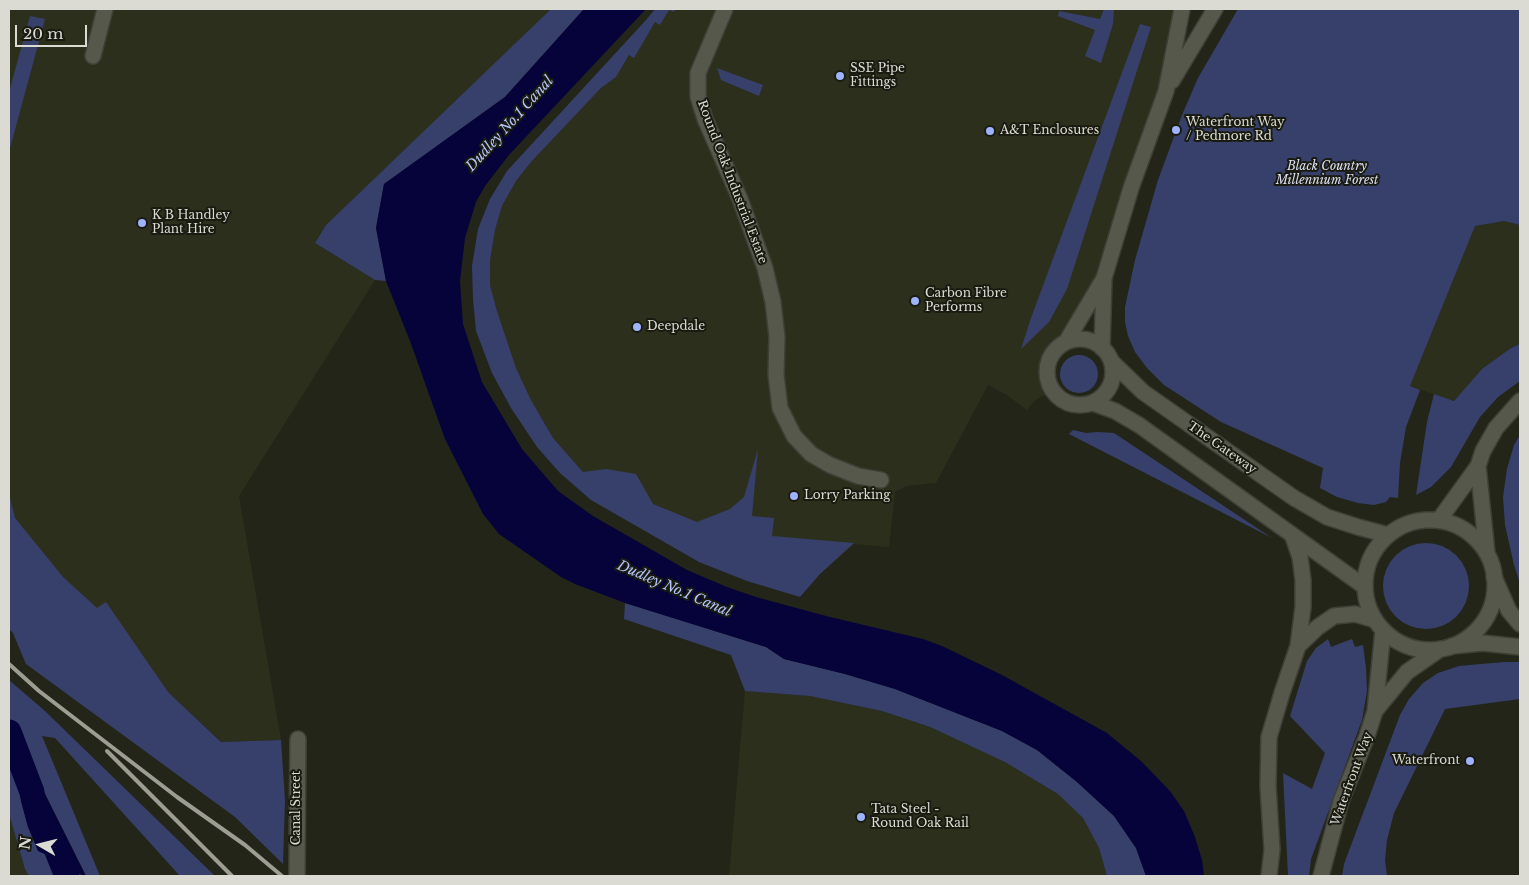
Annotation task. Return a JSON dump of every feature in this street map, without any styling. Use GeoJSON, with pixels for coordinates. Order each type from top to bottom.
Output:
{"type":"FeatureCollection","features":[{"type":"Feature","properties":{"kind":"street"},"geometry":{"type":"LineString","coordinates":[[93,56],[106,9]]}},
{"type":"Feature","properties":{"kind":"street","name":"Round Oak Industrial Estate"},"geometry":{"type":"LineString","coordinates":[[724,9],[698,73],[698,97],[705,119],[740,199],[765,268],[773,302],[776,337],[776,375],[780,408],[794,436],[811,454],[830,466],[858,476],[881,480]]}},
{"type":"Feature","properties":{"kind":"street"},"geometry":{"type":"LineString","coordinates":[[1066,342],[1080,339],[1089,340],[1102,348],[1112,362],[1112,383],[1108,391],[1093,403],[1083,406],[1074,405],[1064,402],[1056,396],[1048,384],[1046,373],[1048,361],[1055,350],[1066,342],[1104,278],[1131,188],[1166,91],[1182,9]]}},
{"type":"Feature","properties":{"kind":"street"},"geometry":{"type":"LineString","coordinates":[[1166,91],[1215,9]]}},
{"type":"Feature","properties":{"kind":"street"},"geometry":{"type":"LineString","coordinates":[[1102,348],[1104,278]]}},
{"type":"Feature","properties":{"kind":"street","name":"The Gateway"},"geometry":{"type":"LineString","coordinates":[[1112,362],[1143,392],[1294,498],[1328,517],[1358,528],[1388,535]]}},
{"type":"Feature","properties":{"kind":"street","name":"Waterfront Way"},"geometry":{"type":"LineString","coordinates":[[1439,520],[1478,466],[1483,451],[1496,428],[1520,401]]}},
{"type":"Feature","properties":{"kind":"street"},"geometry":{"type":"LineString","coordinates":[[1093,403],[1115,411],[1139,424],[1364,587]]}},
{"type":"Feature","properties":{"kind":"street","name":"Waterfront Way"},"geometry":{"type":"LineString","coordinates":[[1375,711],[1408,672],[1446,648],[1464,640],[1483,623],[1491,607],[1495,589],[1494,577],[1487,553],[1478,466]]}},
{"type":"Feature","properties":{"kind":"street","name":"Waterfront Way"},"geometry":{"type":"LineString","coordinates":[[1321,876],[1342,801],[1375,711],[1379,625],[1369,608],[1364,587],[1370,558],[1388,535],[1399,527],[1425,520],[1439,520],[1453,524],[1466,531],[1478,541],[1487,553]]}},
{"type":"Feature","properties":{"kind":"street"},"geometry":{"type":"LineString","coordinates":[[1269,876],[1272,850],[1268,786],[1269,737],[1298,646],[1304,580],[1300,557],[1293,536]]}},
{"type":"Feature","properties":{"kind":"street"},"geometry":{"type":"LineString","coordinates":[[1494,577],[1509,611],[1520,624]]}},
{"type":"Feature","properties":{"kind":"street"},"geometry":{"type":"LineString","coordinates":[[1298,646],[1318,627],[1334,616],[1355,614],[1379,625],[1399,642],[1419,649],[1446,648],[1483,643],[1520,647]]}},
{"type":"Feature","properties":{"kind":"street","name":"Canal Street"},"geometry":{"type":"LineString","coordinates":[[296,876],[298,739]]}},
{"type":"Feature","properties":{"kind":"shaded area"},"geometry":{"type":"Polygon","coordinates":[[[9,9],[551,9],[326,225],[315,243],[375,280],[239,496],[281,740],[222,742],[46,580],[9,523],[9,9]]]}},
{"type":"Feature","properties":{"kind":"shaded area"},"geometry":{"type":"Polygon","coordinates":[[[669,9],[674,12],[676,9],[1182,9],[1166,91],[1104,278],[1048,361],[1046,373],[1048,384],[1052,391],[1034,401],[1027,410],[1007,395],[988,385],[936,483],[906,486],[895,492],[889,547],[854,544],[820,574],[749,561],[583,472],[553,438],[531,400],[516,368],[490,285],[490,261],[495,230],[502,206],[516,181],[531,162],[601,88],[616,77],[629,55],[634,57],[655,22],[660,25],[669,9]]]}},
{"type":"Feature","properties":{"kind":"shaded area"},"geometry":{"type":"Polygon","coordinates":[[[1504,221],[1520,225],[1520,344],[1511,348],[1482,369],[1454,401],[1410,386],[1475,226],[1504,221]]]}},
{"type":"Feature","properties":{"kind":"shaded area"},"geometry":{"type":"Polygon","coordinates":[[[745,691],[810,696],[882,711],[929,727],[1006,762],[1058,794],[1083,818],[1099,848],[1107,876],[729,876],[745,691]]]}},
{"type":"Feature","properties":{"kind":"shaded area"},"geometry":{"type":"Polygon","coordinates":[[[9,814],[25,869],[29,876],[9,876],[9,814]]]}},
{"type":"Feature","properties":{"kind":"green space"},"geometry":{"type":"Polygon","coordinates":[[[551,9],[584,9],[505,97],[384,184],[376,228],[386,281],[375,280],[315,243],[326,225],[551,9]]]}},
{"type":"Feature","properties":{"kind":"green space"},"geometry":{"type":"Polygon","coordinates":[[[655,9],[676,9],[674,12],[669,10],[660,25],[655,22],[634,58],[629,55],[616,77],[601,88],[531,162],[516,181],[502,206],[495,230],[490,261],[490,285],[516,368],[531,400],[553,438],[583,472],[606,469],[636,474],[653,504],[697,522],[730,509],[744,497],[758,449],[752,516],[774,518],[772,536],[854,543],[820,574],[800,597],[747,581],[699,562],[591,500],[560,473],[537,447],[511,408],[492,373],[476,331],[472,266],[478,229],[490,199],[507,171],[655,9]]]}},
{"type":"Feature","properties":{"kind":"green space"},"geometry":{"type":"Polygon","coordinates":[[[1104,9],[1114,10],[1113,24],[1101,63],[1085,56],[1095,30],[1058,16],[1059,11],[1100,19],[1104,9]]]}},
{"type":"Feature","properties":{"kind":"green space","name":"Black Country Millennium Forest"},"geometry":{"type":"Polygon","coordinates":[[[1238,9],[1520,9],[1520,225],[1504,221],[1475,226],[1410,386],[1420,390],[1406,427],[1400,463],[1398,498],[1390,497],[1386,502],[1374,505],[1358,503],[1337,497],[1320,488],[1323,468],[1221,422],[1164,385],[1147,368],[1135,352],[1128,336],[1125,322],[1125,307],[1135,260],[1158,180],[1198,78],[1238,9]]]}},
{"type":"Feature","properties":{"kind":"green space"},"geometry":{"type":"Polygon","coordinates":[[[30,16],[45,19],[9,152],[9,92],[30,16]]]}},
{"type":"Feature","properties":{"kind":"green space"},"geometry":{"type":"Polygon","coordinates":[[[1140,24],[1151,27],[1067,289],[1049,322],[1021,349],[1031,318],[1140,24]]]}},
{"type":"Feature","properties":{"kind":"green space"},"geometry":{"type":"Polygon","coordinates":[[[717,68],[763,85],[759,96],[721,80],[717,68]]]}},
{"type":"Feature","properties":{"kind":"green space"},"geometry":{"type":"Polygon","coordinates":[[[1520,344],[1520,381],[1498,397],[1480,417],[1451,467],[1431,487],[1416,495],[1427,422],[1434,394],[1454,401],[1482,369],[1511,348],[1520,344]]]}},
{"type":"Feature","properties":{"kind":"green space"},"geometry":{"type":"Polygon","coordinates":[[[1079,355],[1093,360],[1098,374],[1093,388],[1079,393],[1065,388],[1060,374],[1065,360],[1079,355]]]}},
{"type":"Feature","properties":{"kind":"green space"},"geometry":{"type":"Polygon","coordinates":[[[1073,430],[1086,433],[1114,433],[1272,538],[1069,434],[1073,430]]]}},
{"type":"Feature","properties":{"kind":"green space"},"geometry":{"type":"Polygon","coordinates":[[[1520,435],[1520,583],[1505,525],[1503,497],[1507,469],[1514,445],[1520,435]]]}},
{"type":"Feature","properties":{"kind":"green space"},"geometry":{"type":"Polygon","coordinates":[[[9,494],[15,518],[63,577],[97,608],[106,602],[168,692],[221,742],[281,740],[285,800],[283,864],[235,817],[26,664],[13,633],[9,629],[9,494]]]}},
{"type":"Feature","properties":{"kind":"green space"},"geometry":{"type":"Polygon","coordinates":[[[1418,543],[1434,543],[1443,546],[1457,555],[1466,569],[1469,586],[1466,603],[1457,617],[1443,626],[1434,629],[1418,629],[1402,622],[1390,610],[1383,594],[1383,578],[1390,562],[1402,550],[1418,543]]]}},
{"type":"Feature","properties":{"kind":"green space"},"geometry":{"type":"Polygon","coordinates":[[[625,603],[766,647],[784,659],[895,689],[1002,731],[1037,750],[1077,782],[1114,816],[1136,848],[1146,876],[1107,876],[1099,848],[1083,818],[1058,794],[1005,762],[930,727],[882,711],[810,696],[745,691],[731,655],[624,619],[625,603]]]}},
{"type":"Feature","properties":{"kind":"green space"},"geometry":{"type":"Polygon","coordinates":[[[1328,639],[1331,647],[1352,639],[1355,647],[1363,645],[1367,691],[1362,720],[1311,859],[1309,876],[1288,876],[1283,773],[1312,789],[1325,753],[1290,716],[1307,661],[1316,648],[1328,639]]]}},
{"type":"Feature","properties":{"kind":"green space"},"geometry":{"type":"Polygon","coordinates":[[[1520,662],[1520,699],[1445,709],[1394,813],[1387,840],[1385,860],[1387,876],[1342,876],[1344,864],[1400,715],[1409,699],[1423,683],[1438,673],[1459,666],[1520,662]]]}},
{"type":"Feature","properties":{"kind":"green space"},"geometry":{"type":"Polygon","coordinates":[[[9,680],[45,711],[215,876],[180,876],[55,738],[42,736],[100,876],[86,876],[43,790],[26,749],[16,769],[21,801],[28,827],[38,850],[62,862],[83,876],[29,876],[25,869],[9,814],[9,680]]]}},
{"type":"Feature","properties":{"kind":"water","name":"Dudley No.1 Canal"},"geometry":{"type":"Polygon","coordinates":[[[584,9],[646,9],[509,155],[485,186],[476,202],[465,238],[460,281],[463,324],[482,382],[522,449],[558,491],[593,516],[687,570],[756,597],[923,639],[942,646],[1002,675],[1107,733],[1141,761],[1170,791],[1184,811],[1195,837],[1202,860],[1204,876],[1146,876],[1136,848],[1114,816],[1077,782],[1037,750],[1002,731],[895,689],[784,659],[766,647],[625,603],[575,584],[561,577],[499,534],[483,514],[445,439],[386,281],[376,228],[384,184],[505,97],[584,9]]]}},
{"type":"Feature","properties":{"kind":"water"},"geometry":{"type":"Polygon","coordinates":[[[26,748],[43,790],[86,876],[38,851],[28,827],[21,801],[16,769],[26,748]]]}},
{"type":"Feature","properties":{"kind":"waterway"},"geometry":{"type":"LineString","coordinates":[[9,732],[32,792]]}},
{"type":"Feature","properties":{"kind":"waterway"},"geometry":{"type":"LineString","coordinates":[[49,831],[67,876]]}},
{"type":"Feature","properties":{"kind":"railway"},"geometry":{"type":"LineString","coordinates":[[9,664],[39,691],[177,797],[245,845],[282,876]]}},
{"type":"Feature","properties":{"kind":"railway"},"geometry":{"type":"LineString","coordinates":[[107,751],[232,876]]}},
{"type":"Feature","properties":{"kind":"place","name":"SSE Pipe Fittings"},"geometry":{"type":"Point","coordinates":[840,76]}},
{"type":"Feature","properties":{"kind":"place","name":"Waterfront Way / Pedmore Rd"},"geometry":{"type":"Point","coordinates":[1176,130]}},
{"type":"Feature","properties":{"kind":"place","name":"A&T Enclosures"},"geometry":{"type":"Point","coordinates":[990,131]}},
{"type":"Feature","properties":{"kind":"place","name":"K B Handley Plant Hire"},"geometry":{"type":"Point","coordinates":[142,223]}},
{"type":"Feature","properties":{"kind":"place","name":"Carbon Fibre Performs"},"geometry":{"type":"Point","coordinates":[915,301]}},
{"type":"Feature","properties":{"kind":"place","name":"Deepdale"},"geometry":{"type":"Point","coordinates":[637,327]}},
{"type":"Feature","properties":{"kind":"place","name":"Lorry Parking"},"geometry":{"type":"Point","coordinates":[794,496]}},
{"type":"Feature","properties":{"kind":"place","name":"Waterfront"},"geometry":{"type":"Point","coordinates":[1470,761]}},
{"type":"Feature","properties":{"kind":"place","name":"Tata Steel - Round Oak Rail"},"geometry":{"type":"Point","coordinates":[861,817]}}]}
